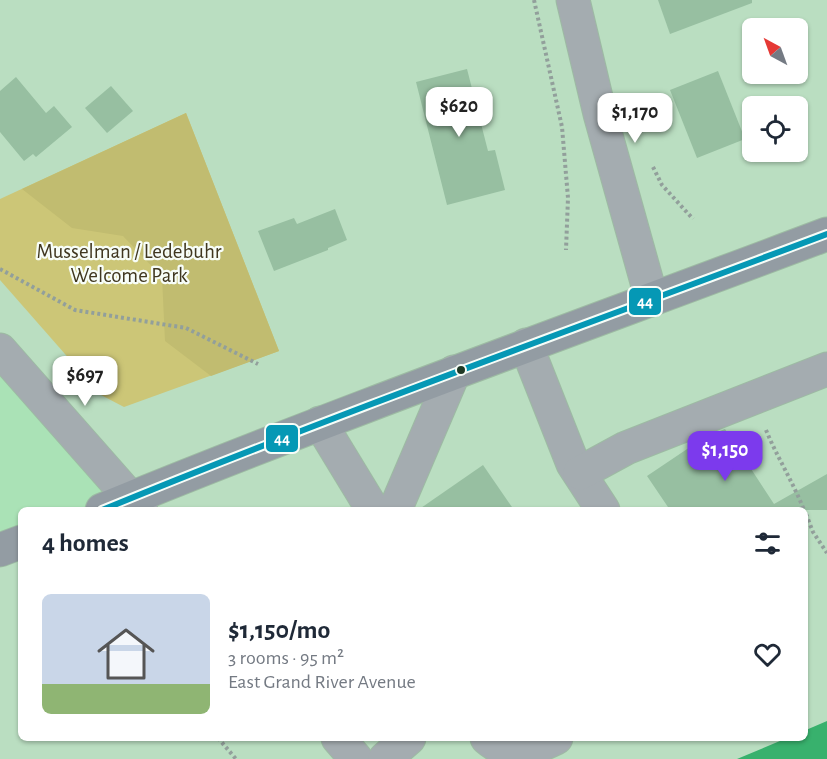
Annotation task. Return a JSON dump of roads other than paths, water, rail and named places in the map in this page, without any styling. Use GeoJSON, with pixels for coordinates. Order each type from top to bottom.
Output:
{"type":"FeatureCollection","features":[{"type":"Feature","properties":{"kind":"main road"},"geometry":{"type":"LineString","coordinates":[[125,506],[200,469],[827,234]]}},
{"type":"Feature","properties":{"kind":"main road"},"geometry":{"type":"LineString","coordinates":[[0,550],[18,543]]}},
{"type":"Feature","properties":{"kind":"street"},"geometry":{"type":"LineString","coordinates":[[573,0],[600,114],[651,300]]}},
{"type":"Feature","properties":{"kind":"street"},"geometry":{"type":"LineString","coordinates":[[526,345],[573,464],[601,507]]}},
{"type":"Feature","properties":{"kind":"street"},"geometry":{"type":"LineString","coordinates":[[0,350],[125,506]]}},
{"type":"Feature","properties":{"kind":"street"},"geometry":{"type":"LineString","coordinates":[[580,473],[626,448],[827,369]]}},
{"type":"Feature","properties":{"kind":"street"},"geometry":{"type":"LineString","coordinates":[[396,507],[454,372]]}},
{"type":"Feature","properties":{"kind":"street"},"geometry":{"type":"LineString","coordinates":[[320,423],[371,507]]}},
{"type":"Feature","properties":{"kind":"street"},"geometry":{"type":"LineString","coordinates":[[341,741],[356,759]]}},
{"type":"Feature","properties":{"kind":"street"},"geometry":{"type":"LineString","coordinates":[[385,759],[406,741]]}},
{"type":"Feature","properties":{"kind":"street"},"geometry":{"type":"LineString","coordinates":[[490,741],[511,755],[525,753],[550,741]]}},
{"type":"Feature","properties":{"kind":"park label","name":"Musselman / Ledebuhr Welcome Park"},"geometry":{"type":"Point","coordinates":[129,263]}}]}
